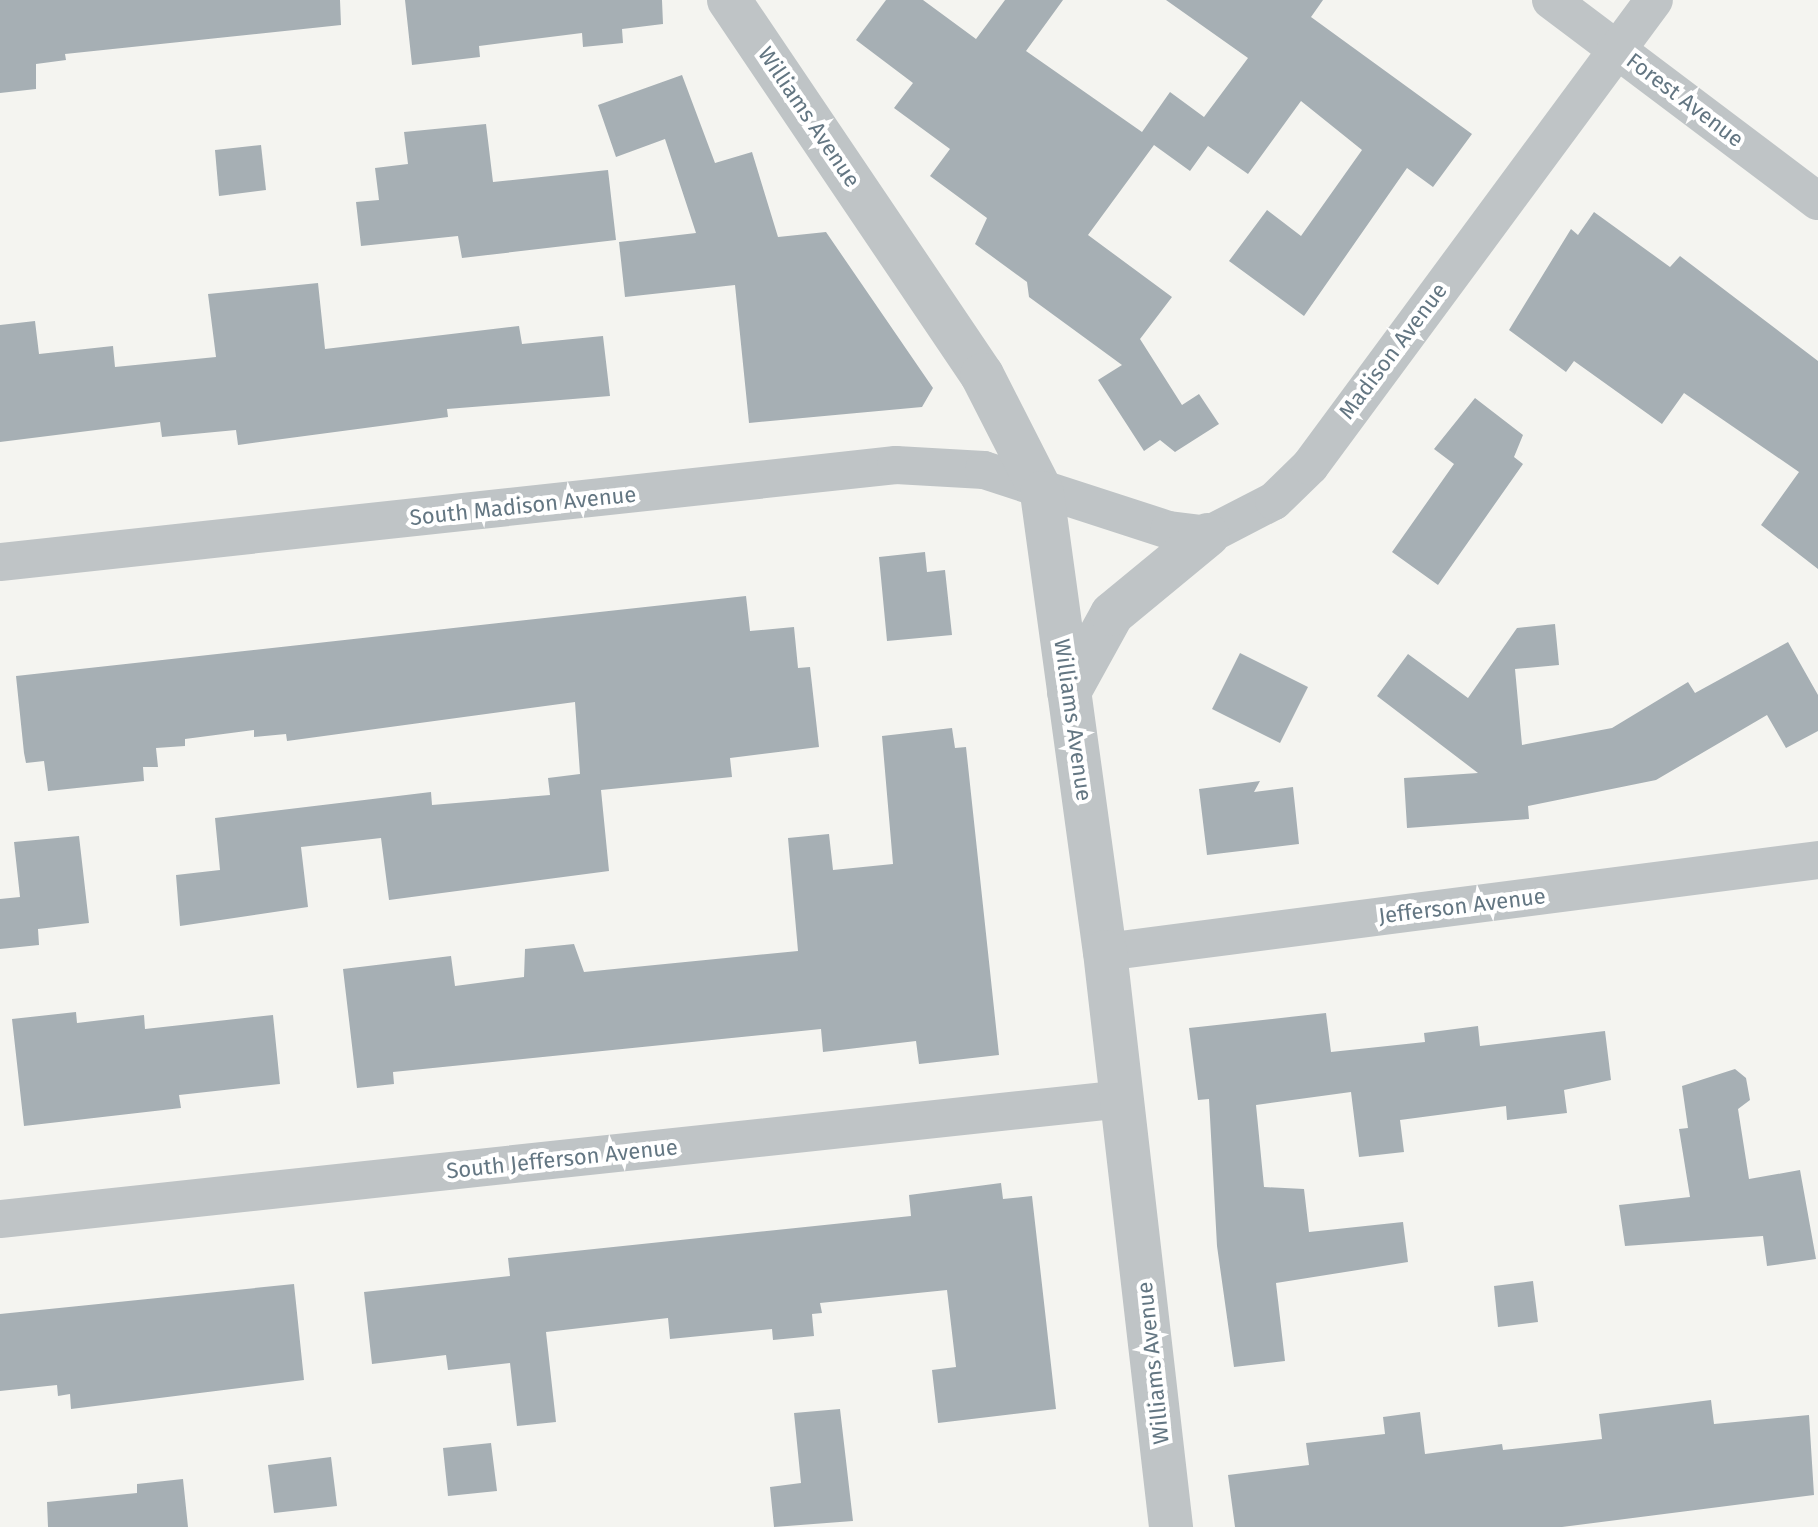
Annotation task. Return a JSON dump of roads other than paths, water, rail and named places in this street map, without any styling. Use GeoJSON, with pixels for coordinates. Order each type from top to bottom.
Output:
{"type":"FeatureCollection","features":[{"type":"Feature","properties":{"kind":"street","name":"Williams Avenue"},"geometry":{"type":"LineString","coordinates":[[729,0],[982,375],[1042,493],[1105,952],[1171,1527]]}},
{"type":"Feature","properties":{"kind":"street","name":"Forest Avenue"},"geometry":{"type":"LineString","coordinates":[[1551,0],[1818,201]]}},
{"type":"Feature","properties":{"kind":"street","name":"Madison Avenue"},"geometry":{"type":"LineString","coordinates":[[1208,535],[1274,501],[1310,466],[1654,0]]}},
{"type":"Feature","properties":{"kind":"street","name":"South Madison Avenue"},"geometry":{"type":"LineString","coordinates":[[0,562],[896,465],[984,470],[1042,493]]}},
{"type":"Feature","properties":{"kind":"street"},"geometry":{"type":"LineString","coordinates":[[1042,493],[1208,535]]}},
{"type":"Feature","properties":{"kind":"street"},"geometry":{"type":"LineString","coordinates":[[1069,692],[1112,614],[1208,535]]}},
{"type":"Feature","properties":{"kind":"street","name":"Jefferson Avenue"},"geometry":{"type":"LineString","coordinates":[[1105,952],[1818,860]]}},
{"type":"Feature","properties":{"kind":"street","name":"South Jefferson Avenue"},"geometry":{"type":"LineString","coordinates":[[0,1219],[1123,1099]]}}]}
